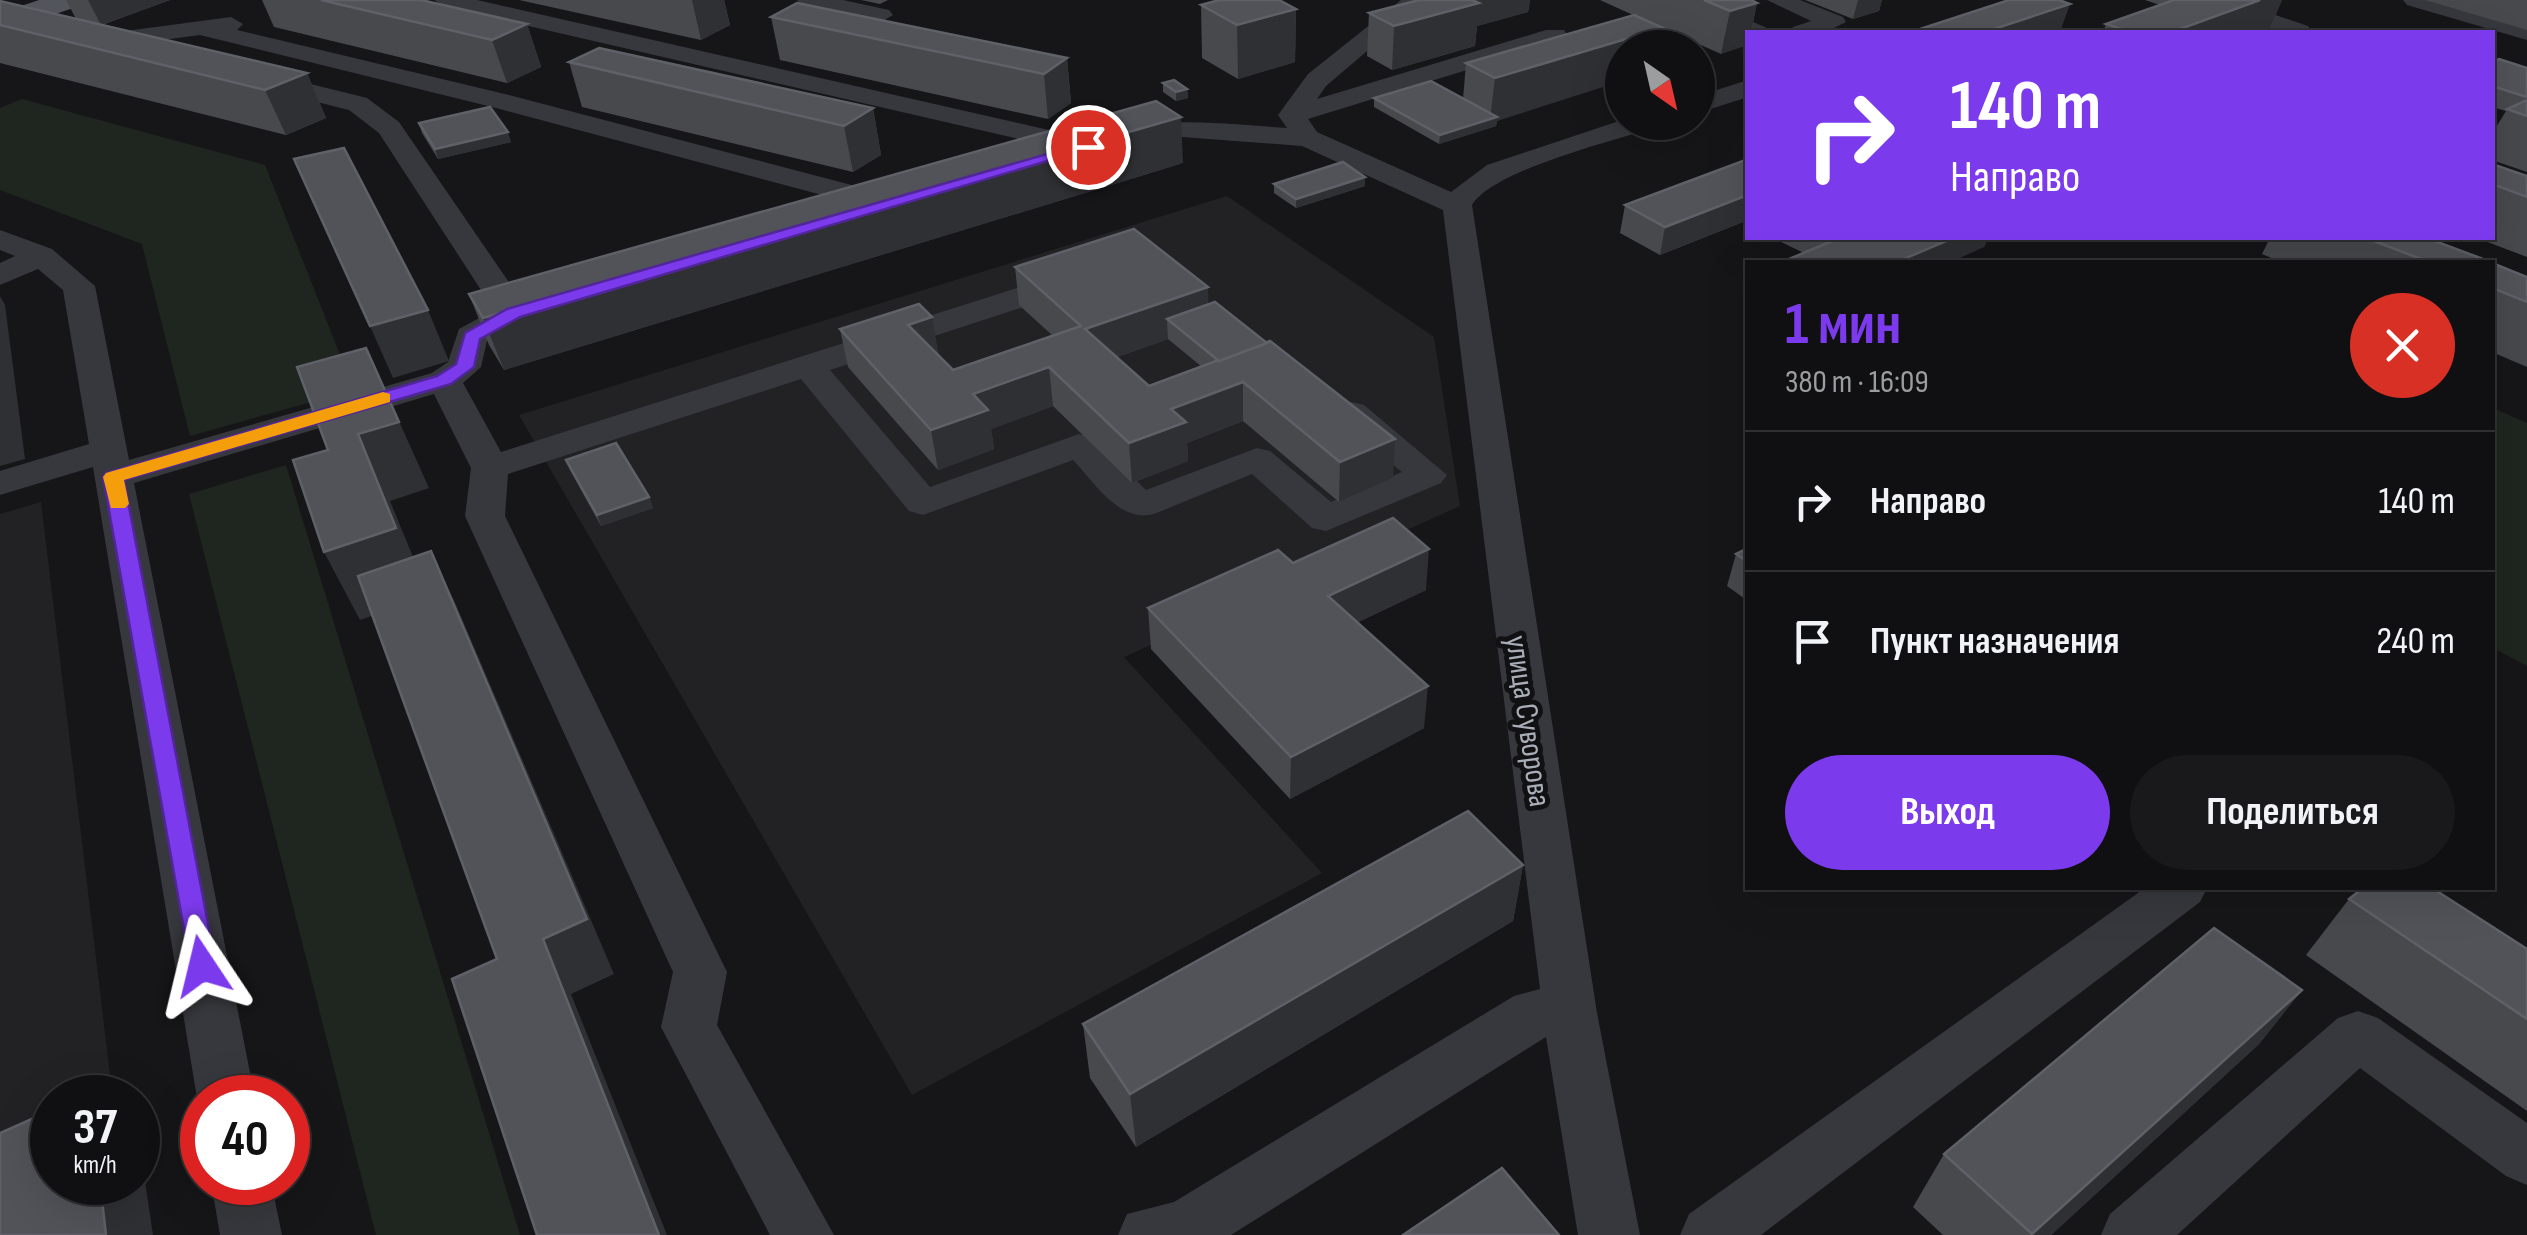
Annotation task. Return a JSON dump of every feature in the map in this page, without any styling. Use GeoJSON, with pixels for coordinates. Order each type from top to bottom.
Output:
{"type":"FeatureCollection","features":[{"type":"Feature","properties":{"kind":"main road"},"geometry":{"type":"LineString","coordinates":[[4,20],[68,0]]}},
{"type":"Feature","properties":{"kind":"street"},"geometry":{"type":"LineString","coordinates":[[446,0],[1088,147]]}},
{"type":"Feature","properties":{"kind":"street"},"geometry":{"type":"LineString","coordinates":[[809,0],[881,15]]}},
{"type":"Feature","properties":{"kind":"street"},"geometry":{"type":"LineString","coordinates":[[1299,126],[1312,74],[1414,0]]}},
{"type":"Feature","properties":{"kind":"street"},"geometry":{"type":"LineString","coordinates":[[1678,0],[1751,30]]}},
{"type":"Feature","properties":{"kind":"street"},"geometry":{"type":"LineString","coordinates":[[1779,0],[1834,22],[1808,30]]}},
{"type":"Feature","properties":{"kind":"street"},"geometry":{"type":"LineString","coordinates":[[2215,0],[2211,2],[2296,30]]}},
{"type":"Feature","properties":{"kind":"street"},"geometry":{"type":"LineString","coordinates":[[2415,0],[2527,34]]}},
{"type":"Feature","properties":{"kind":"street"},"geometry":{"type":"LineString","coordinates":[[80,37],[178,6]]}},
{"type":"Feature","properties":{"kind":"street"},"geometry":{"type":"LineString","coordinates":[[80,37],[204,29],[258,18]]}},
{"type":"Feature","properties":{"kind":"street"},"geometry":{"type":"LineString","coordinates":[[4,20],[176,59]]}},
{"type":"Feature","properties":{"kind":"street"},"geometry":{"type":"LineString","coordinates":[[204,29],[512,104],[890,204]]}},
{"type":"Feature","properties":{"kind":"street"},"geometry":{"type":"LineString","coordinates":[[1034,163],[1150,131],[1299,126],[1555,35]]}},
{"type":"Feature","properties":{"kind":"street"},"geometry":{"type":"LineString","coordinates":[[230,72],[358,104],[392,133],[514,313]]}},
{"type":"Feature","properties":{"kind":"street"},"geometry":{"type":"LineString","coordinates":[[1715,99],[1745,89]]}},
{"type":"Feature","properties":{"kind":"street"},"geometry":{"type":"LineString","coordinates":[[392,133],[512,104]]}},
{"type":"Feature","properties":{"kind":"street"},"geometry":{"type":"LineString","coordinates":[[1299,126],[1457,205],[1467,190],[1497,171],[1605,135]]}},
{"type":"Feature","properties":{"kind":"street"},"geometry":{"type":"LineString","coordinates":[[836,220],[926,194]]}},
{"type":"Feature","properties":{"kind":"street","name":"улица Суворова"},"geometry":{"type":"LineString","coordinates":[[1457,205],[1570,1012],[1609,1235]]}},
{"type":"Feature","properties":{"kind":"street"},"geometry":{"type":"LineString","coordinates":[[0,238],[42,256],[79,286],[222,1075]]}},
{"type":"Feature","properties":{"kind":"street"},"geometry":{"type":"LineString","coordinates":[[0,275],[42,256]]}},
{"type":"Feature","properties":{"kind":"street"},"geometry":{"type":"LineString","coordinates":[[490,468],[1097,273]]}},
{"type":"Feature","properties":{"kind":"street"},"geometry":{"type":"LineString","coordinates":[[0,483],[111,464],[444,380],[464,367],[471,336],[514,313],[549,302]]}},
{"type":"Feature","properties":{"kind":"street"},"geometry":{"type":"LineString","coordinates":[[808,366],[923,503],[1079,445],[1140,506],[1257,459],[1326,519],[1428,475],[1320,390]]}},
{"type":"Feature","properties":{"kind":"street"},"geometry":{"type":"LineString","coordinates":[[444,380],[490,468],[485,516],[700,972],[689,1028],[803,1235]]}},
{"type":"Feature","properties":{"kind":"street"},"geometry":{"type":"LineString","coordinates":[[1712,1235],[2179,890]]}},
{"type":"Feature","properties":{"kind":"street"},"geometry":{"type":"LineString","coordinates":[[1150,1235],[1184,1230],[1533,1013],[1570,1012]]}},
{"type":"Feature","properties":{"kind":"street"},"geometry":{"type":"LineString","coordinates":[[2132,1235],[2358,1035],[2527,1157]]}},
{"type":"Feature","properties":{"kind":"street"},"geometry":{"type":"LineString","coordinates":[[245,1205],[251,1235]]}},
{"type":"Feature","properties":{"kind":"shaded area"},"geometry":{"type":"Polygon","coordinates":[[[22,99],[265,165],[354,390],[190,436],[142,244],[0,190],[0,108],[22,99]]]}},
{"type":"Feature","properties":{"kind":"shaded area"},"geometry":{"type":"Polygon","coordinates":[[[1227,196],[1434,337],[1460,506],[1124,657],[1322,873],[912,1095],[519,415],[1227,196]]]}},
{"type":"Feature","properties":{"kind":"shaded area"},"geometry":{"type":"Polygon","coordinates":[[[2495,409],[2527,423],[2527,666],[2495,649],[2495,409]]]}},
{"type":"Feature","properties":{"kind":"shaded area"},"geometry":{"type":"Polygon","coordinates":[[[286,465],[520,1235],[376,1235],[189,494],[286,465]]]}},
{"type":"Feature","properties":{"kind":"shaded area"},"geometry":{"type":"Polygon","coordinates":[[[41,502],[110,1075],[30,1075],[30,1127],[0,1140],[0,514],[41,502]]]}},
{"type":"Feature","properties":{"kind":"building"},"geometry":{"type":"Polygon","coordinates":[[[321,0],[421,0],[527,24],[492,40],[321,0]]]}},
{"type":"Feature","properties":{"kind":"building"},"geometry":{"type":"Polygon","coordinates":[[[1219,0],[1279,0],[1296,9],[1237,25],[1201,5],[1219,0]]]}},
{"type":"Feature","properties":{"kind":"building"},"geometry":{"type":"Polygon","coordinates":[[[1419,0],[1479,3],[1394,26],[1369,13],[1419,0]]]}},
{"type":"Feature","properties":{"kind":"building"},"geometry":{"type":"Polygon","coordinates":[[[1704,0],[1751,0],[1757,3],[1730,11],[1704,0]]]}},
{"type":"Feature","properties":{"kind":"building"},"geometry":{"type":"Polygon","coordinates":[[[2009,0],[2059,0],[2070,4],[1991,30],[1917,30],[2009,0]]]}},
{"type":"Feature","properties":{"kind":"building"},"geometry":{"type":"Polygon","coordinates":[[[2174,0],[2260,0],[2178,30],[2125,30],[2106,24],[2174,0]]]}},
{"type":"Feature","properties":{"kind":"building"},"geometry":{"type":"Polygon","coordinates":[[[0,1],[307,73],[265,90],[0,25],[0,1]]]}},
{"type":"Feature","properties":{"kind":"building"},"geometry":{"type":"Polygon","coordinates":[[[797,3],[1067,58],[1044,74],[771,17],[797,3]]]}},
{"type":"Feature","properties":{"kind":"building"},"geometry":{"type":"Polygon","coordinates":[[[1634,15],[1663,28],[1605,30],[1605,45],[1495,78],[1466,63],[1634,15]]]}},
{"type":"Feature","properties":{"kind":"building"},"geometry":{"type":"Polygon","coordinates":[[[599,48],[873,108],[844,126],[569,62],[599,48]]]}},
{"type":"Feature","properties":{"kind":"building"},"geometry":{"type":"Polygon","coordinates":[[[2495,61],[2527,68],[2527,97],[2495,87],[2495,61]]]}},
{"type":"Feature","properties":{"kind":"building"},"geometry":{"type":"Polygon","coordinates":[[[1174,80],[1187,89],[1176,92],[1163,83],[1174,80]]]}},
{"type":"Feature","properties":{"kind":"building"},"geometry":{"type":"Polygon","coordinates":[[[1431,81],[1497,117],[1440,135],[1374,98],[1431,81]]]}},
{"type":"Feature","properties":{"kind":"building"},"geometry":{"type":"Polygon","coordinates":[[[2527,100],[2527,116],[2507,109],[2527,100]]]}},
{"type":"Feature","properties":{"kind":"building"},"geometry":{"type":"Polygon","coordinates":[[[1156,101],[1181,117],[483,318],[469,294],[1156,101]]]}},
{"type":"Feature","properties":{"kind":"building"},"geometry":{"type":"Polygon","coordinates":[[[490,107],[508,132],[435,149],[419,123],[490,107]]]}},
{"type":"Feature","properties":{"kind":"building"},"geometry":{"type":"Polygon","coordinates":[[[344,148],[428,310],[370,326],[294,159],[344,148]]]}},
{"type":"Feature","properties":{"kind":"building"},"geometry":{"type":"Polygon","coordinates":[[[1745,160],[1745,196],[1665,227],[1625,205],[1745,160]]]}},
{"type":"Feature","properties":{"kind":"building"},"geometry":{"type":"Polygon","coordinates":[[[1343,162],[1365,177],[1296,199],[1274,184],[1343,162]]]}},
{"type":"Feature","properties":{"kind":"building"},"geometry":{"type":"Polygon","coordinates":[[[2495,165],[2527,176],[2527,197],[2495,185],[2495,165]]]}},
{"type":"Feature","properties":{"kind":"building"},"geometry":{"type":"Polygon","coordinates":[[[1134,229],[1208,287],[1085,329],[1149,386],[1270,341],[1395,439],[1340,462],[1243,382],[1171,409],[1186,422],[1129,443],[1049,367],[973,394],[988,410],[931,430],[840,329],[919,304],[932,317],[908,325],[953,370],[1081,326],[1015,267],[1134,229]]]}},
{"type":"Feature","properties":{"kind":"building"},"geometry":{"type":"Polygon","coordinates":[[[1834,240],[1948,240],[1902,260],[1787,260],[1834,240]]]}},
{"type":"Feature","properties":{"kind":"building"},"geometry":{"type":"Polygon","coordinates":[[[2371,240],[2432,240],[2486,260],[2424,260],[2371,240]]]}},
{"type":"Feature","properties":{"kind":"building"},"geometry":{"type":"Polygon","coordinates":[[[2495,264],[2527,277],[2527,302],[2495,289],[2495,264]]]}},
{"type":"Feature","properties":{"kind":"building"},"geometry":{"type":"Polygon","coordinates":[[[1215,302],[1267,343],[1219,361],[1167,319],[1215,302]]]}},
{"type":"Feature","properties":{"kind":"building"},"geometry":{"type":"Polygon","coordinates":[[[366,348],[399,422],[358,434],[396,528],[324,552],[293,460],[328,450],[297,367],[366,348]]]}},
{"type":"Feature","properties":{"kind":"building"},"geometry":{"type":"Polygon","coordinates":[[[616,443],[649,497],[597,515],[566,460],[616,443]]]}},
{"type":"Feature","properties":{"kind":"building"},"geometry":{"type":"Polygon","coordinates":[[[1393,518],[1429,549],[1328,596],[1428,686],[1291,757],[1148,608],[1278,550],[1293,563],[1393,518]]]}},
{"type":"Feature","properties":{"kind":"building"},"geometry":{"type":"Polygon","coordinates":[[[431,551],[587,919],[543,939],[659,1235],[537,1235],[452,979],[497,959],[358,576],[431,551]]]}},
{"type":"Feature","properties":{"kind":"building"},"geometry":{"type":"Polygon","coordinates":[[[1468,811],[1523,865],[1130,1094],[1083,1024],[1468,811]]]}},
{"type":"Feature","properties":{"kind":"building"},"geometry":{"type":"Polygon","coordinates":[[[2360,890],[2435,890],[2527,949],[2527,1019],[2349,899],[2360,890]]]}},
{"type":"Feature","properties":{"kind":"building"},"geometry":{"type":"Polygon","coordinates":[[[2214,928],[2302,990],[2032,1234],[1944,1154],[2214,928]]]}},
{"type":"Feature","properties":{"kind":"building"},"geometry":{"type":"Polygon","coordinates":[[[30,1120],[30,1205],[103,1205],[106,1235],[0,1235],[0,1133],[30,1120]]]}},
{"type":"Feature","properties":{"kind":"building"},"geometry":{"type":"Polygon","coordinates":[[[1502,1168],[1559,1235],[1403,1235],[1502,1168]]]}},
{"type":"Feature","properties":{"kind":"slow traffic"},"geometry":{"type":"LineString","coordinates":[[118,504],[113,477],[383,398]]}},
{"type":"Feature","properties":{"kind":"route"},"geometry":{"type":"LineString","coordinates":[[202,966],[113,477],[444,380],[464,367],[471,336],[514,313],[1088,147]]}}]}
